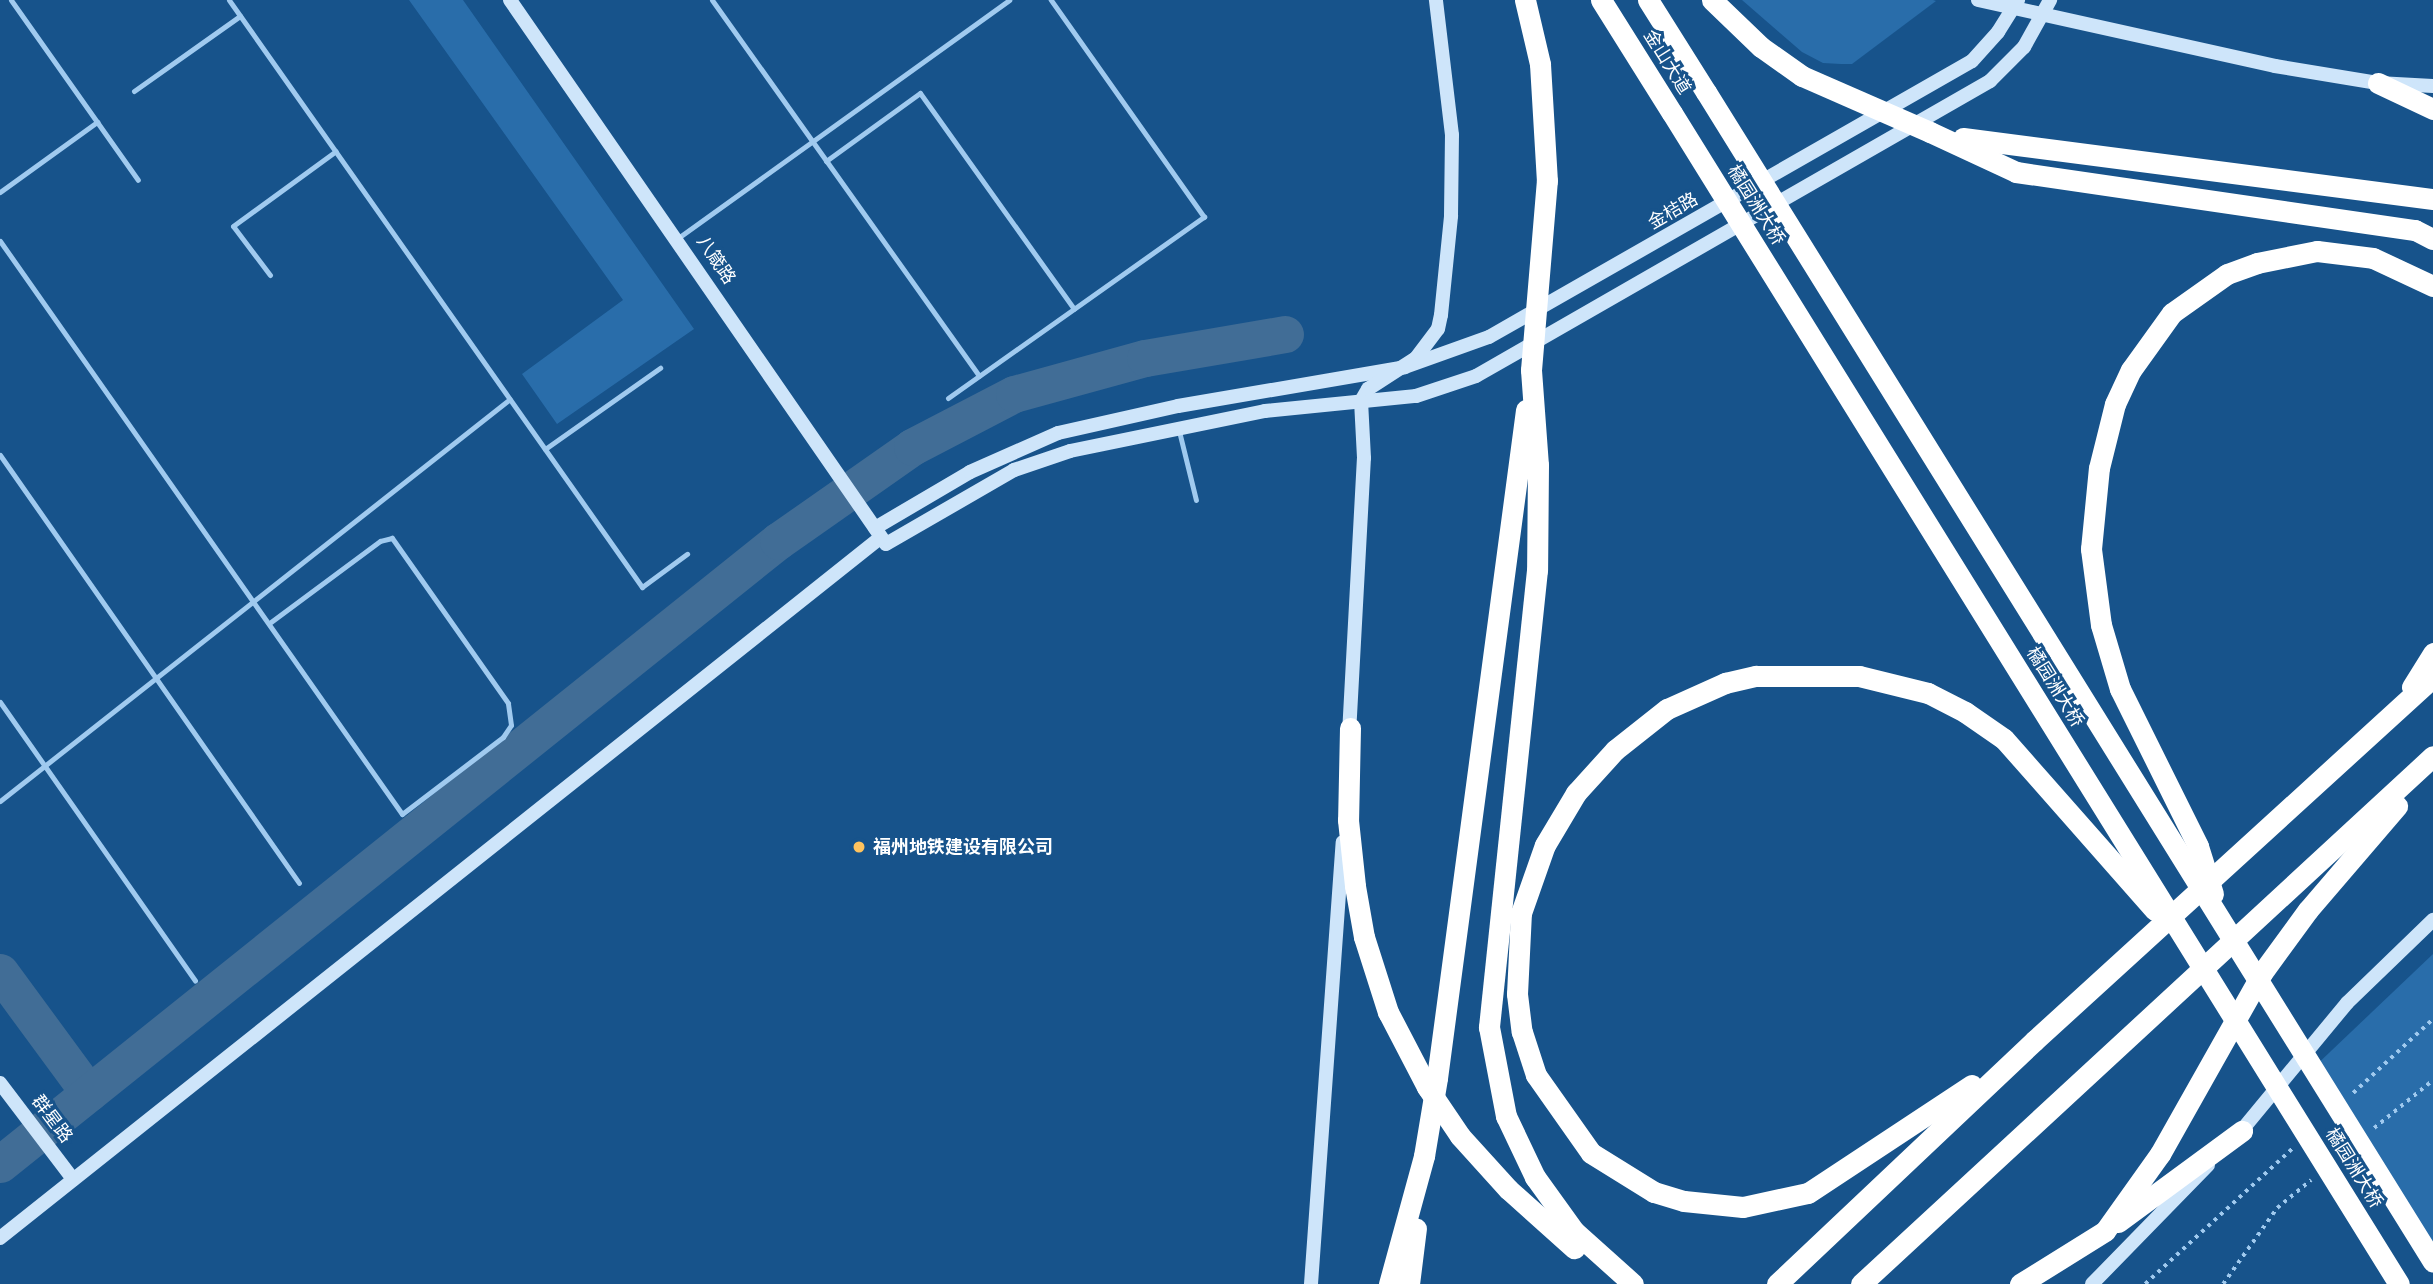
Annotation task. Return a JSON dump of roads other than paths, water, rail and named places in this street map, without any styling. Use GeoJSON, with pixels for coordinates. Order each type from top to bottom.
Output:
{"type":"FeatureCollection","features":[{"type":"Feature","properties":{"kind":"highway"},"geometry":{"type":"LineString","coordinates":[[1409,1284],[1531,370],[1547,181],[1540,64],[1525,0]]}},
{"type":"Feature","properties":{"kind":"highway","name":"金山大道"},"geometry":{"type":"LineString","coordinates":[[1601,0],[1672,113]]}},
{"type":"Feature","properties":{"kind":"highway","name":"金山大道"},"geometry":{"type":"LineString","coordinates":[[1648,0],[1706,92]]}},
{"type":"Feature","properties":{"kind":"highway"},"geometry":{"type":"LineString","coordinates":[[1712,0],[1761,47],[1802,76],[2016,172],[2415,230],[2433,239]]}},
{"type":"Feature","properties":{"kind":"highway"},"geometry":{"type":"LineString","coordinates":[[2378,83],[2433,109]]}},
{"type":"Feature","properties":{"kind":"highway","name":"橘园洲大桥"},"geometry":{"type":"LineString","coordinates":[[1706,92],[2433,1262]]}},
{"type":"Feature","properties":{"kind":"highway","name":"橘园洲大桥"},"geometry":{"type":"LineString","coordinates":[[1672,113],[2399,1284]]}},
{"type":"Feature","properties":{"kind":"highway"},"geometry":{"type":"LineString","coordinates":[[1930,132],[1998,145],[2433,199]]}},
{"type":"Feature","properties":{"kind":"highway"},"geometry":{"type":"LineString","coordinates":[[2224,926],[2198,846],[2120,689],[2101,625],[2091,549],[2099,468],[2115,404],[2131,370],[2172,313],[2227,274],[2257,263],[2317,251],[2373,258],[2433,286]]}},
{"type":"Feature","properties":{"kind":"highway"},"geometry":{"type":"LineString","coordinates":[[1531,370],[1538,465],[1537,570],[1489,1027],[1506,1116],[1535,1177],[1574,1231],[1633,1284]]}},
{"type":"Feature","properties":{"kind":"highway"},"geometry":{"type":"LineString","coordinates":[[2390,716],[2433,653]]}},
{"type":"Feature","properties":{"kind":"highway"},"geometry":{"type":"LineString","coordinates":[[2034,1041],[1808,1193],[1775,1203],[1715,1207],[1654,1192],[1591,1153],[1536,1074],[1522,1032],[1517,994],[1517,937],[1533,874],[1561,814],[1596,769],[1640,728],[1679,703],[1725,683],[1794,674],[1860,676],[1928,693],[2004,739],[2190,948]]}},
{"type":"Feature","properties":{"kind":"highway"},"geometry":{"type":"LineString","coordinates":[[1777,1284],[2034,1041],[2220,876],[2433,677]]}},
{"type":"Feature","properties":{"kind":"highway"},"geometry":{"type":"LineString","coordinates":[[1349,728],[1348,820],[1355,886],[1376,978],[1402,1044],[1460,1136],[1508,1189],[1617,1284]]}},
{"type":"Feature","properties":{"kind":"highway"},"geometry":{"type":"LineString","coordinates":[[1861,1284],[2433,756]]}},
{"type":"Feature","properties":{"kind":"highway"},"geometry":{"type":"LineString","coordinates":[[2105,1231],[2160,1154],[2262,973],[2347,862],[2433,768]]}},
{"type":"Feature","properties":{"kind":"highway"},"geometry":{"type":"LineString","coordinates":[[2020,1284],[2105,1231],[2242,1132]]}},
{"type":"Feature","properties":{"kind":"highway"},"geometry":{"type":"LineString","coordinates":[[1389,1284],[1424,1156]]}},
{"type":"Feature","properties":{"kind":"main road","name":"八箴路"},"geometry":{"type":"LineString","coordinates":[[510,0],[678,238],[881,537]]}},
{"type":"Feature","properties":{"kind":"main road"},"geometry":{"type":"LineString","coordinates":[[1311,1284],[1349,728],[1364,458],[1361,401],[1368,389],[1405,368],[1438,329],[1451,216],[1451,105],[1436,0]]}},
{"type":"Feature","properties":{"kind":"main road"},"geometry":{"type":"LineString","coordinates":[[1978,0],[2015,4],[2042,13],[2275,66],[2378,83],[2433,86]]}},
{"type":"Feature","properties":{"kind":"main road"},"geometry":{"type":"LineString","coordinates":[[0,1238],[881,537],[1037,461],[1178,426],[1265,411],[1439,391],[1519,352],[1990,81],[2024,47],[2050,0]]}},
{"type":"Feature","properties":{"kind":"main road","name":"金桔路"},"geometry":{"type":"LineString","coordinates":[[881,537],[970,472],[1058,433],[1308,382],[1405,368],[1514,326],[1972,61],[2015,4]]}},
{"type":"Feature","properties":{"kind":"main road"},"geometry":{"type":"LineString","coordinates":[[2092,1284],[2242,1132],[2347,1003],[2433,920]]}},
{"type":"Feature","properties":{"kind":"main road","name":"群星路"},"geometry":{"type":"LineString","coordinates":[[0,1083],[73,1179]]}},
{"type":"Feature","properties":{"kind":"lane"},"geometry":{"type":"LineString","coordinates":[[11,0],[138,180]]}},
{"type":"Feature","properties":{"kind":"lane"},"geometry":{"type":"LineString","coordinates":[[229,0],[642,587],[687,554]]}},
{"type":"Feature","properties":{"kind":"lane"},"geometry":{"type":"LineString","coordinates":[[712,0],[979,376]]}},
{"type":"Feature","properties":{"kind":"lane"},"geometry":{"type":"LineString","coordinates":[[678,238],[1009,0]]}},
{"type":"Feature","properties":{"kind":"lane"},"geometry":{"type":"LineString","coordinates":[[948,398],[1204,217],[1051,0]]}},
{"type":"Feature","properties":{"kind":"lane"},"geometry":{"type":"LineString","coordinates":[[134,91],[240,16]]}},
{"type":"Feature","properties":{"kind":"lane"},"geometry":{"type":"LineString","coordinates":[[826,161],[920,93],[1074,309]]}},
{"type":"Feature","properties":{"kind":"lane"},"geometry":{"type":"LineString","coordinates":[[0,192],[97,122]]}},
{"type":"Feature","properties":{"kind":"lane"},"geometry":{"type":"LineString","coordinates":[[270,275],[233,226],[336,151]]}},
{"type":"Feature","properties":{"kind":"lane"},"geometry":{"type":"LineString","coordinates":[[0,241],[255,599],[402,814],[503,737],[511,725],[508,702],[392,538],[380,541],[271,622]]}},
{"type":"Feature","properties":{"kind":"lane"},"geometry":{"type":"LineString","coordinates":[[545,449],[660,368]]}},
{"type":"Feature","properties":{"kind":"lane"},"geometry":{"type":"LineString","coordinates":[[0,801],[510,399]]}},
{"type":"Feature","properties":{"kind":"lane"},"geometry":{"type":"LineString","coordinates":[[1178,426],[1196,500]]}},
{"type":"Feature","properties":{"kind":"lane"},"geometry":{"type":"LineString","coordinates":[[0,455],[299,883]]}},
{"type":"Feature","properties":{"kind":"lane"},"geometry":{"type":"LineString","coordinates":[[0,702],[195,980]]}},
{"type":"Feature","properties":{"kind":"waterway"},"geometry":{"type":"LineString","coordinates":[[0,1164],[778,541],[912,447],[1014,394],[1145,358],[1285,334]]}},
{"type":"Feature","properties":{"kind":"waterway"},"geometry":{"type":"LineString","coordinates":[[0,972],[89,1093]]}},
{"type":"Feature","properties":{"kind":"place","name":"福州地铁建设有限公司"},"geometry":{"type":"Point","coordinates":[859,847]}}]}
